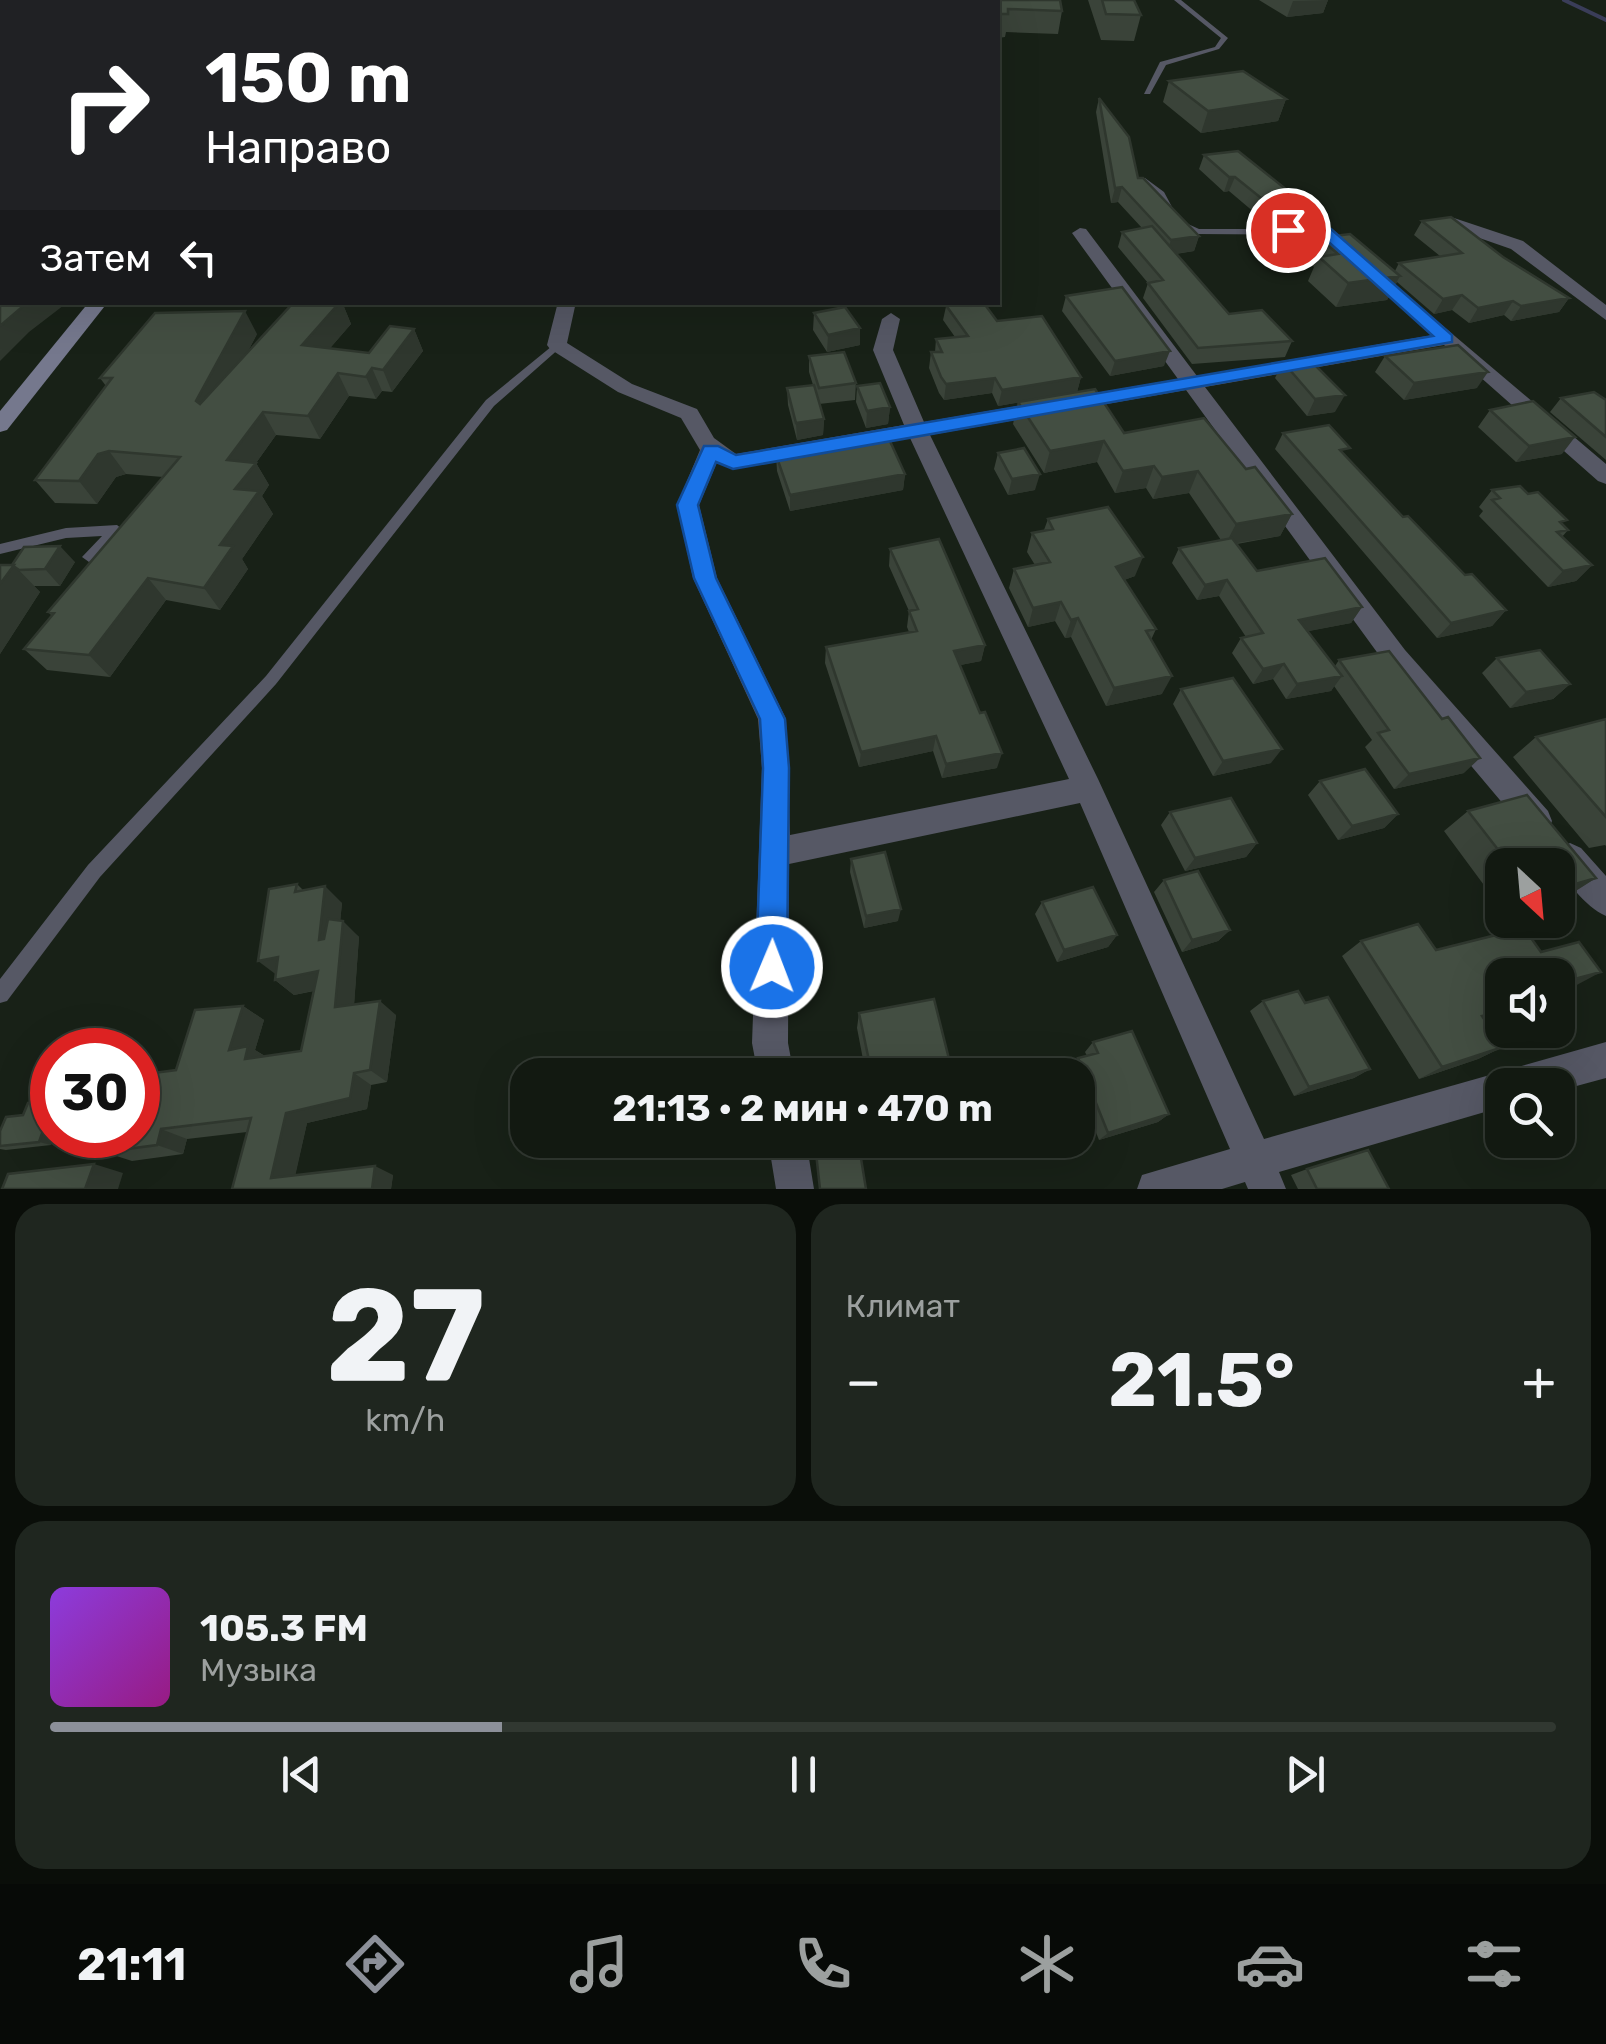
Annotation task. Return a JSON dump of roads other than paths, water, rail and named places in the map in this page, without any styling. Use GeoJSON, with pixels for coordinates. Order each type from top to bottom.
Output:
{"type":"FeatureCollection","features":[{"type":"Feature","properties":{"kind":"street"},"geometry":{"type":"LineString","coordinates":[[1451,222],[1517,245],[1606,314]]}},
{"type":"Feature","properties":{"kind":"street"},"geometry":{"type":"LineString","coordinates":[[1326,232],[1606,476]]}},
{"type":"Feature","properties":{"kind":"street"},"geometry":{"type":"LineString","coordinates":[[1080,233],[1396,658],[1606,900]]}},
{"type":"Feature","properties":{"kind":"street"},"geometry":{"type":"LineString","coordinates":[[0,425],[96,305]]}},
{"type":"Feature","properties":{"kind":"street"},"geometry":{"type":"LineString","coordinates":[[566,305],[557,345],[625,388],[690,414],[698,435],[711,450],[733,462],[1446,338]]}},
{"type":"Feature","properties":{"kind":"street"},"geometry":{"type":"LineString","coordinates":[[891,319],[882,350],[1088,788],[1260,1174]]}},
{"type":"Feature","properties":{"kind":"street"},"geometry":{"type":"LineString","coordinates":[[711,450],[688,505],[705,578],[772,719],[773,1058]]}},
{"type":"Feature","properties":{"kind":"street"},"geometry":{"type":"LineString","coordinates":[[774,853],[1088,788]]}},
{"type":"Feature","properties":{"kind":"street"},"geometry":{"type":"LineString","coordinates":[[1575,1069],[1606,1060]]}},
{"type":"Feature","properties":{"kind":"street"},"geometry":{"type":"LineString","coordinates":[[1156,1189],[1260,1174],[1485,1094]]}},
{"type":"Feature","properties":{"kind":"street"},"geometry":{"type":"LineString","coordinates":[[790,1158],[795,1189]]}},
{"type":"Feature","properties":{"kind":"lane"},"geometry":{"type":"LineString","coordinates":[[1147,92],[1151,77],[1163,64],[1218,48],[1225,38],[1177,0]]}},
{"type":"Feature","properties":{"kind":"lane"},"geometry":{"type":"LineString","coordinates":[[1142,180],[1162,194],[1175,222],[1198,232],[1326,232]]}},
{"type":"Feature","properties":{"kind":"lane"},"geometry":{"type":"LineString","coordinates":[[0,994],[94,871],[271,680],[490,402],[557,345]]}},
{"type":"Feature","properties":{"kind":"lane"},"geometry":{"type":"LineString","coordinates":[[89,557],[130,519]]}},
{"type":"Feature","properties":{"kind":"lane"},"geometry":{"type":"LineString","coordinates":[[0,548],[66,533],[116,530]]}},
{"type":"Feature","properties":{"kind":"waterway"},"geometry":{"type":"LineString","coordinates":[[1564,0],[1606,20]]}}]}
